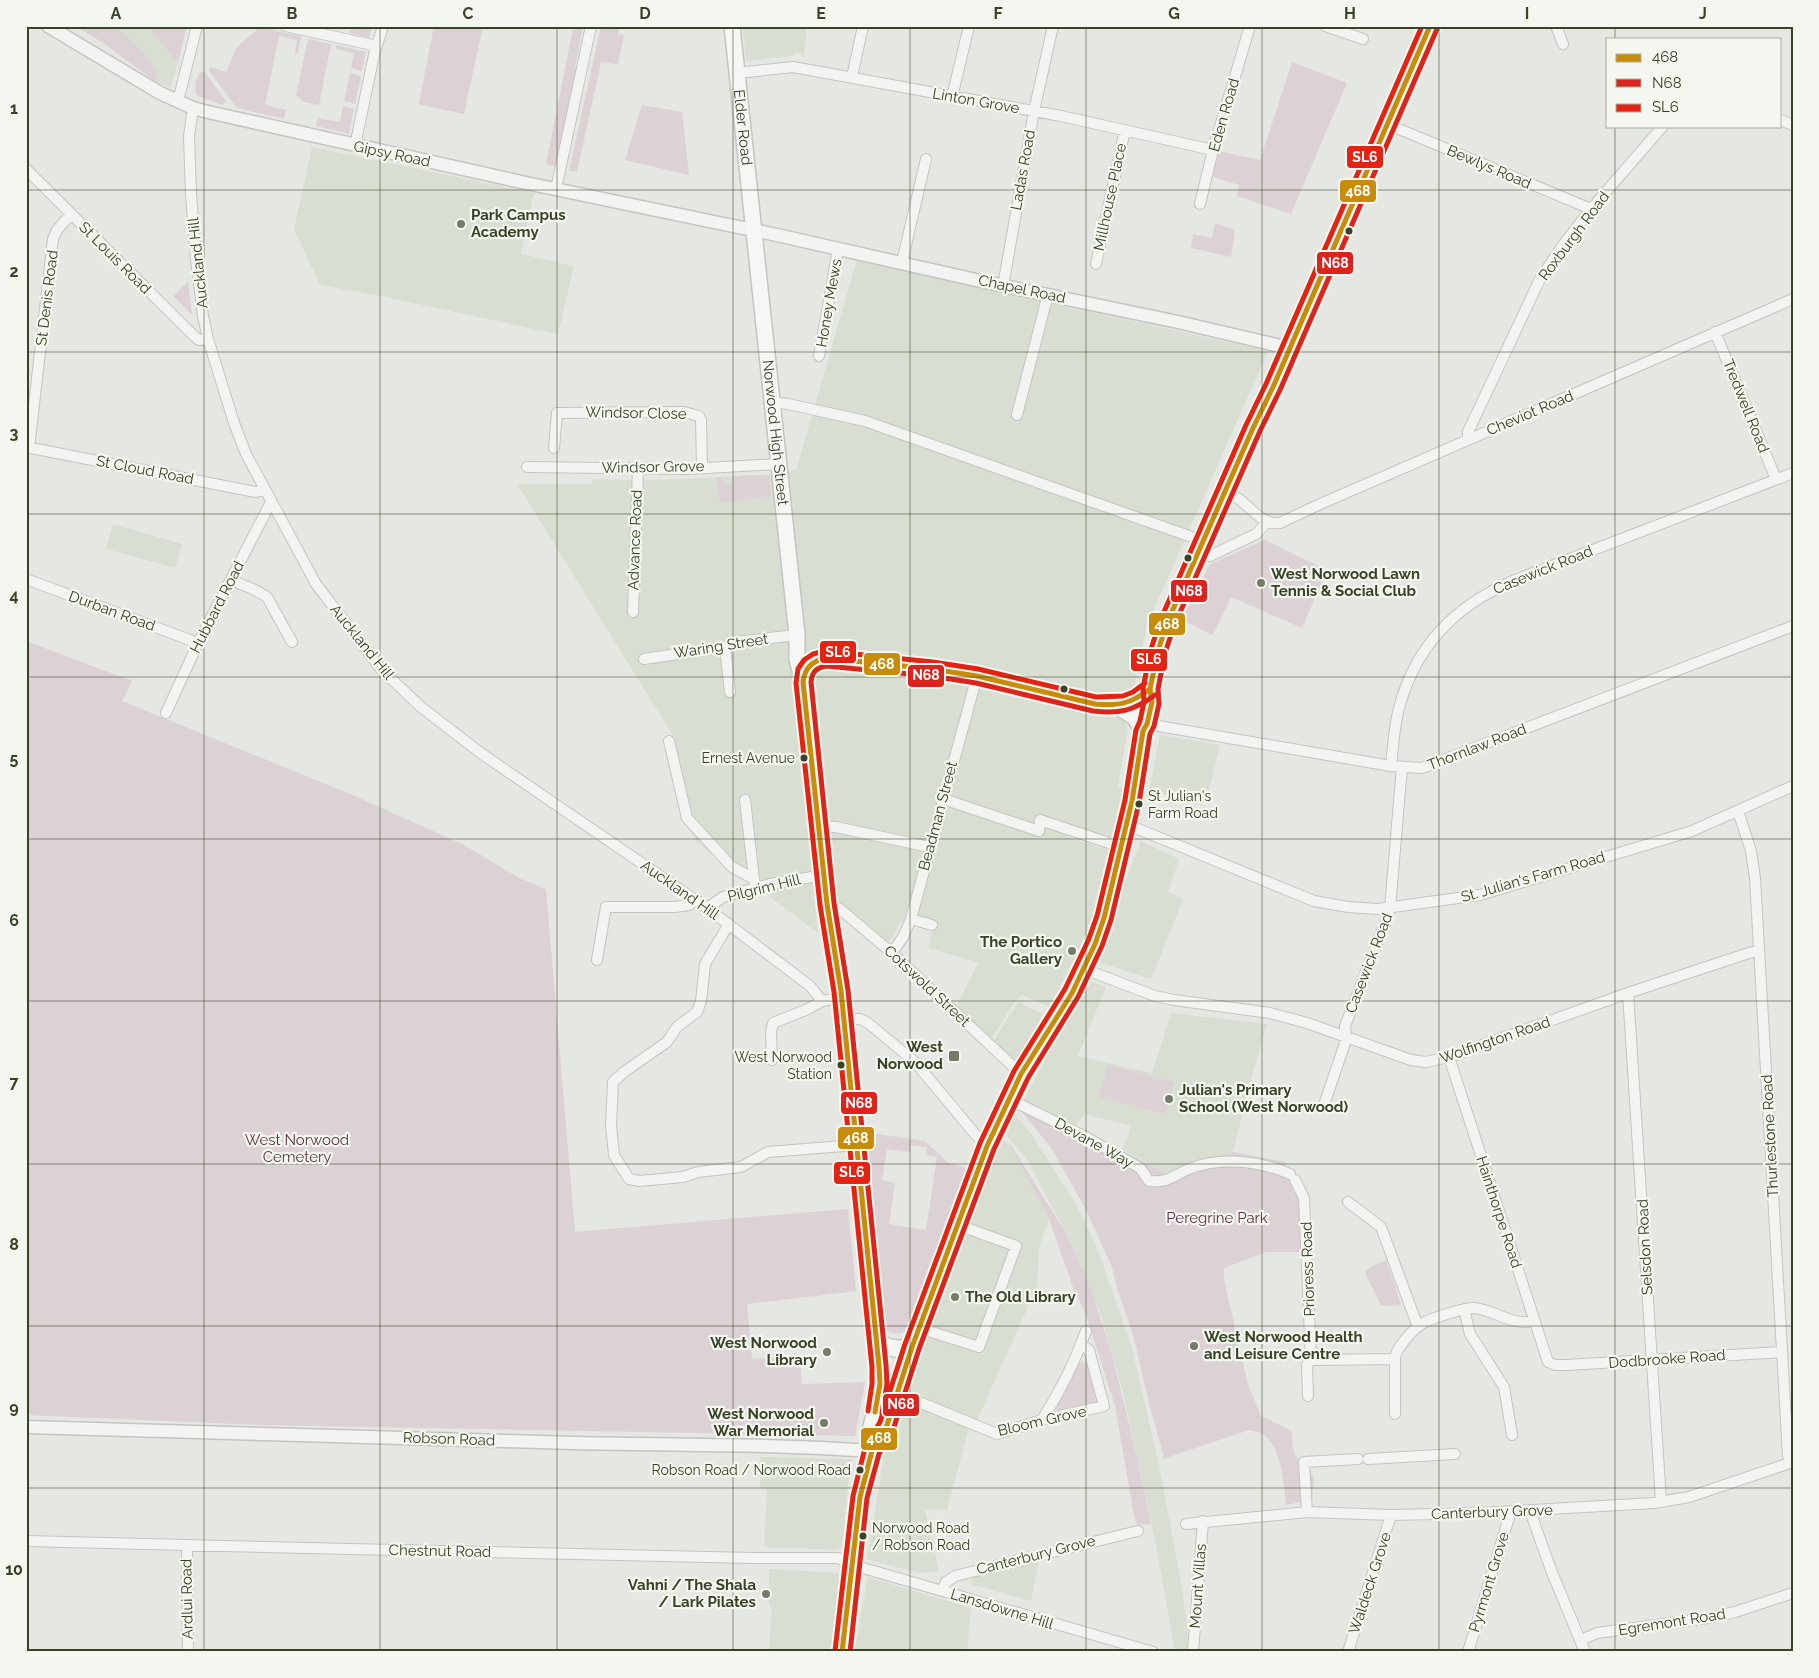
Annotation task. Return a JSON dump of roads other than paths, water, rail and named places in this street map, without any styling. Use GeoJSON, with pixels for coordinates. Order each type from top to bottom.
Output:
{"type":"FeatureCollection","features":[{"type":"Feature","properties":{"kind":"main road","name":"Elder Road"},"geometry":{"type":"LineString","coordinates":[[732,26],[754,230]]}},
{"type":"Feature","properties":{"kind":"main road"},"geometry":{"type":"LineString","coordinates":[[842,1652],[860,1497],[872,1451],[882,1436],[912,1347],[987,1146],[1021,1074],[1058,1016],[1084,969],[1104,918],[1152,702],[1150,689],[1164,632],[1430,26]]}},
{"type":"Feature","properties":{"kind":"main road","name":"Norwood High Street"},"geometry":{"type":"LineString","coordinates":[[754,230],[797,635],[797,659],[803,682]]}},
{"type":"Feature","properties":{"kind":"main road"},"geometry":{"type":"LineString","coordinates":[[797,635],[802,647],[806,651],[824,658],[932,669],[977,676],[1095,704],[1115,705],[1128,703],[1136,700],[1150,689]]}},
{"type":"Feature","properties":{"kind":"main road"},"geometry":{"type":"LineString","coordinates":[[824,658],[809,663],[804,672],[803,682],[827,904],[842,998],[880,1384],[870,1433],[872,1451]]}},
{"type":"Feature","properties":{"kind":"main road"},"geometry":{"type":"LineString","coordinates":[[1115,705],[1134,716],[1145,728]]}},
{"type":"Feature","properties":{"kind":"main road"},"geometry":{"type":"LineString","coordinates":[[876,1340],[886,1347],[898,1350],[912,1347]]}},
{"type":"Feature","properties":{"kind":"street","name":"Gipsy Road"},"geometry":{"type":"LineString","coordinates":[[48,26],[149,87],[193,108],[355,146],[754,230]]}},
{"type":"Feature","properties":{"kind":"street"},"geometry":{"type":"LineString","coordinates":[[176,101],[180,93],[197,26]]}},
{"type":"Feature","properties":{"kind":"street"},"geometry":{"type":"LineString","coordinates":[[286,26],[377,46]]}},
{"type":"Feature","properties":{"kind":"street"},"geometry":{"type":"LineString","coordinates":[[355,146],[383,26]]}},
{"type":"Feature","properties":{"kind":"street"},"geometry":{"type":"LineString","coordinates":[[556,189],[591,26]]}},
{"type":"Feature","properties":{"kind":"street"},"geometry":{"type":"LineString","coordinates":[[852,77],[863,26]]}},
{"type":"Feature","properties":{"kind":"street"},"geometry":{"type":"LineString","coordinates":[[952,97],[969,26]]}},
{"type":"Feature","properties":{"kind":"street","name":"Ladas Road"},"geometry":{"type":"LineString","coordinates":[[1003,286],[1034,111],[1053,26]]}},
{"type":"Feature","properties":{"kind":"street","name":"Eden Road"},"geometry":{"type":"LineString","coordinates":[[1200,204],[1213,150],[1250,26]]}},
{"type":"Feature","properties":{"kind":"street"},"geometry":{"type":"LineString","coordinates":[[1325,26],[1363,39]]}},
{"type":"Feature","properties":{"kind":"street"},"geometry":{"type":"LineString","coordinates":[[1556,26],[1563,44]]}},
{"type":"Feature","properties":{"kind":"street","name":"Linton Grove"},"geometry":{"type":"LineString","coordinates":[[737,73],[793,68],[852,77],[1034,111],[1213,150]]}},
{"type":"Feature","properties":{"kind":"street","name":"Auckland Hill"},"geometry":{"type":"LineString","coordinates":[[193,108],[189,136],[191,194],[196,260],[208,339],[240,440],[264,490],[316,584],[384,672],[421,707],[482,754],[729,924],[810,986],[822,1001]]}},
{"type":"Feature","properties":{"kind":"street","name":"Bewlys Road"},"geometry":{"type":"LineString","coordinates":[[1388,124],[1591,209]]}},
{"type":"Feature","properties":{"kind":"street","name":"Roxburgh Road"},"geometry":{"type":"LineString","coordinates":[[1468,439],[1468,432],[1540,279],[1591,209],[1660,128]]}},
{"type":"Feature","properties":{"kind":"street","name":"Millhouse Place"},"geometry":{"type":"LineString","coordinates":[[1096,264],[1125,130]]}},
{"type":"Feature","properties":{"kind":"street"},"geometry":{"type":"LineString","coordinates":[[902,262],[926,159]]}},
{"type":"Feature","properties":{"kind":"street","name":"St Louis Road"},"geometry":{"type":"LineString","coordinates":[[26,169],[193,335],[200,340],[208,339]]}},
{"type":"Feature","properties":{"kind":"street","name":"St Denis Road"},"geometry":{"type":"LineString","coordinates":[[28,447],[54,239],[57,230],[71,214]]}},
{"type":"Feature","properties":{"kind":"street","name":"Chapel Road"},"geometry":{"type":"LineString","coordinates":[[754,230],[1003,286],[1188,324],[1290,348]]}},
{"type":"Feature","properties":{"kind":"street","name":"Honey Mews"},"geometry":{"type":"LineString","coordinates":[[819,356],[838,249]]}},
{"type":"Feature","properties":{"kind":"street"},"geometry":{"type":"LineString","coordinates":[[1018,415],[1048,294]]}},
{"type":"Feature","properties":{"kind":"street","name":"Cheviot Road"},"geometry":{"type":"LineString","coordinates":[[1200,547],[1210,556],[1256,534],[1268,522],[1280,523],[1468,439],[1793,299]]}},
{"type":"Feature","properties":{"kind":"street","name":"Tredwell Road"},"geometry":{"type":"LineString","coordinates":[[1715,332],[1776,479]]}},
{"type":"Feature","properties":{"kind":"street"},"geometry":{"type":"LineString","coordinates":[[772,402],[865,420],[1200,547]]}},
{"type":"Feature","properties":{"kind":"street","name":"Windsor Close"},"geometry":{"type":"LineString","coordinates":[[554,448],[557,413],[684,412],[699,416],[701,420],[702,467]]}},
{"type":"Feature","properties":{"kind":"street","name":"St Cloud Road"},"geometry":{"type":"LineString","coordinates":[[28,447],[256,492],[264,490]]}},
{"type":"Feature","properties":{"kind":"street","name":"Windsor Grove"},"geometry":{"type":"LineString","coordinates":[[527,467],[688,469],[779,464]]}},
{"type":"Feature","properties":{"kind":"street","name":"Advance Road"},"geometry":{"type":"LineString","coordinates":[[633,612],[638,469]]}},
{"type":"Feature","properties":{"kind":"street","name":"Casewick Road"},"geometry":{"type":"LineString","coordinates":[[1391,766],[1398,714],[1411,677],[1422,655],[1438,633],[1465,607],[1487,593],[1515,580],[1793,472]]}},
{"type":"Feature","properties":{"kind":"street"},"geometry":{"type":"LineString","coordinates":[[1224,493],[1237,498],[1268,522]]}},
{"type":"Feature","properties":{"kind":"street","name":"Hubbard Road"},"geometry":{"type":"LineString","coordinates":[[166,713],[198,643],[271,502]]}},
{"type":"Feature","properties":{"kind":"street","name":"Durban Road"},"geometry":{"type":"LineString","coordinates":[[26,579],[198,643]]}},
{"type":"Feature","properties":{"kind":"street"},"geometry":{"type":"LineString","coordinates":[[231,580],[255,590],[266,598],[292,642]]}},
{"type":"Feature","properties":{"kind":"street","name":"Thornlaw Road"},"geometry":{"type":"LineString","coordinates":[[1145,728],[1416,769],[1428,767],[1793,626]]}},
{"type":"Feature","properties":{"kind":"street","name":"Waring Street"},"geometry":{"type":"LineString","coordinates":[[644,659],[725,647],[734,642],[797,635]]}},
{"type":"Feature","properties":{"kind":"street"},"geometry":{"type":"LineString","coordinates":[[725,647],[730,692]]}},
{"type":"Feature","properties":{"kind":"street","name":"Beadman Street"},"geometry":{"type":"LineString","coordinates":[[892,953],[903,937],[911,919],[929,847],[977,676]]}},
{"type":"Feature","properties":{"kind":"street"},"geometry":{"type":"LineString","coordinates":[[669,741],[687,818],[732,867],[755,884]]}},
{"type":"Feature","properties":{"kind":"street","name":"Casewick Road"},"geometry":{"type":"LineString","coordinates":[[1324,1105],[1346,1037],[1345,1026],[1390,908],[1402,767]]}},
{"type":"Feature","properties":{"kind":"street","name":"St. Julian's Farm Road"},"geometry":{"type":"LineString","coordinates":[[1126,824],[1314,901],[1357,908],[1390,908],[1480,895],[1692,831],[1793,786]]}},
{"type":"Feature","properties":{"kind":"street"},"geometry":{"type":"LineString","coordinates":[[943,799],[1039,831],[1040,820],[1121,847]]}},
{"type":"Feature","properties":{"kind":"street"},"geometry":{"type":"LineString","coordinates":[[745,800],[755,884]]}},
{"type":"Feature","properties":{"kind":"street","name":"Thurlestone Road"},"geometry":{"type":"LineString","coordinates":[[1738,811],[1753,862],[1788,1456],[1792,1462]]}},
{"type":"Feature","properties":{"kind":"street"},"geometry":{"type":"LineString","coordinates":[[819,826],[929,847]]}},
{"type":"Feature","properties":{"kind":"street","name":"Pilgrim Hill"},"geometry":{"type":"LineString","coordinates":[[707,908],[723,897],[755,884],[824,874]]}},
{"type":"Feature","properties":{"kind":"street"},"geometry":{"type":"LineString","coordinates":[[597,960],[606,907],[675,908],[689,905],[696,900]]}},
{"type":"Feature","properties":{"kind":"street","name":"Cotswold Street"},"geometry":{"type":"LineString","coordinates":[[827,904],[840,909],[892,953],[1021,1074]]}},
{"type":"Feature","properties":{"kind":"street"},"geometry":{"type":"LineString","coordinates":[[911,919],[932,925]]}},
{"type":"Feature","properties":{"kind":"street"},"geometry":{"type":"LineString","coordinates":[[729,924],[705,964],[701,1001],[697,1012],[677,1027],[667,1042],[613,1082],[613,1144],[615,1160],[629,1179],[635,1181],[683,1177],[698,1172],[732,1169],[741,1167],[768,1152],[856,1145]]}},
{"type":"Feature","properties":{"kind":"street","name":"Wolfington Road"},"geometry":{"type":"LineString","coordinates":[[1084,969],[1155,996],[1185,1003],[1267,1012],[1418,1062],[1432,1062],[1449,1058],[1628,993],[1752,952],[1759,952]]}},
{"type":"Feature","properties":{"kind":"street","name":"Selsdon Road"},"geometry":{"type":"LineString","coordinates":[[1628,993],[1661,1501]]}},
{"type":"Feature","properties":{"kind":"street"},"geometry":{"type":"LineString","coordinates":[[772,1060],[770,1032],[773,1023],[808,1009],[822,1001],[842,998]]}},
{"type":"Feature","properties":{"kind":"street"},"geometry":{"type":"LineString","coordinates":[[843,1018],[860,1019],[868,1023],[915,1062],[987,1146]]}},
{"type":"Feature","properties":{"kind":"street","name":"Hainthorpe Road"},"geometry":{"type":"LineString","coordinates":[[1449,1058],[1546,1359],[1551,1364]]}},
{"type":"Feature","properties":{"kind":"street","name":"Devane Way"},"geometry":{"type":"LineString","coordinates":[[1007,1102],[1084,1136],[1140,1168],[1149,1181],[1162,1183],[1189,1169],[1212,1162],[1250,1163],[1274,1167],[1293,1177]]}},
{"type":"Feature","properties":{"kind":"street","name":"Prioress Road"},"geometry":{"type":"LineString","coordinates":[[1293,1177],[1304,1198],[1312,1360],[1308,1365],[1308,1396]]}},
{"type":"Feature","properties":{"kind":"street"},"geometry":{"type":"LineString","coordinates":[[1348,1202],[1381,1227],[1418,1327]]}},
{"type":"Feature","properties":{"kind":"street"},"geometry":{"type":"LineString","coordinates":[[919,1328],[979,1348],[1016,1246],[958,1225]]}},
{"type":"Feature","properties":{"kind":"street"},"geometry":{"type":"LineString","coordinates":[[1464,1309],[1470,1334],[1504,1387],[1512,1435]]}},
{"type":"Feature","properties":{"kind":"street"},"geometry":{"type":"LineString","coordinates":[[1395,1414],[1395,1359],[1397,1349],[1423,1323],[1464,1309],[1484,1310],[1519,1321],[1534,1320]]}},
{"type":"Feature","properties":{"kind":"street"},"geometry":{"type":"LineString","coordinates":[[1042,1420],[1054,1401],[1086,1331]]}},
{"type":"Feature","properties":{"kind":"street","name":"Bloom Grove"},"geometry":{"type":"LineString","coordinates":[[897,1393],[997,1434],[1042,1420],[1104,1406],[1089,1350],[1081,1344]]}},
{"type":"Feature","properties":{"kind":"street","name":"Dodbrooke Road"},"geometry":{"type":"LineString","coordinates":[[1551,1364],[1567,1365],[1782,1352]]}},
{"type":"Feature","properties":{"kind":"street"},"geometry":{"type":"LineString","coordinates":[[1312,1360],[1395,1359]]}},
{"type":"Feature","properties":{"kind":"street","name":"Robson Road"},"geometry":{"type":"LineString","coordinates":[[26,1426],[294,1436],[575,1443],[667,1443],[872,1451]]}},
{"type":"Feature","properties":{"kind":"street"},"geometry":{"type":"LineString","coordinates":[[1307,1512],[1304,1462],[1455,1454]]}},
{"type":"Feature","properties":{"kind":"street","name":"Canterbury Grove"},"geometry":{"type":"LineString","coordinates":[[1186,1524],[1307,1512],[1391,1514],[1530,1511],[1661,1501],[1689,1497],[1792,1462]]}},
{"type":"Feature","properties":{"kind":"street","name":"Pyrmont Grove"},"geometry":{"type":"LineString","coordinates":[[1468,1652],[1511,1511]]}},
{"type":"Feature","properties":{"kind":"street"},"geometry":{"type":"LineString","coordinates":[[1530,1511],[1551,1570],[1585,1652]]}},
{"type":"Feature","properties":{"kind":"street","name":"Waldeck Grove"},"geometry":{"type":"LineString","coordinates":[[1348,1652],[1391,1514]]}},
{"type":"Feature","properties":{"kind":"street","name":"Mount Villas"},"geometry":{"type":"LineString","coordinates":[[1193,1652],[1203,1521]]}},
{"type":"Feature","properties":{"kind":"street","name":"Canterbury Grove"},"geometry":{"type":"LineString","coordinates":[[942,1591],[946,1582],[955,1576],[1138,1531]]}},
{"type":"Feature","properties":{"kind":"street","name":"Chestnut Road"},"geometry":{"type":"LineString","coordinates":[[26,1541],[742,1558],[838,1558],[853,1562]]}},
{"type":"Feature","properties":{"kind":"street","name":"Ardlui Road"},"geometry":{"type":"LineString","coordinates":[[186,1546],[188,1652]]}},
{"type":"Feature","properties":{"kind":"street","name":"Lansdowne Hill"},"geometry":{"type":"LineString","coordinates":[[853,1562],[863,1568],[1153,1652]]}},
{"type":"Feature","properties":{"kind":"street","name":"Egremont Road"},"geometry":{"type":"LineString","coordinates":[[1581,1640],[1598,1634],[1708,1618],[1735,1612],[1793,1593]]}},
{"type":"Feature","properties":{"kind":"place","name":"Park Campus Academy"},"geometry":{"type":"Point","coordinates":[461,224]}},
{"type":"Feature","properties":{"kind":"place","name":"West Norwood Lawn Tennis & Social Club"},"geometry":{"type":"Point","coordinates":[1261,583]}},
{"type":"Feature","properties":{"kind":"place","name":"Ernest Avenue"},"geometry":{"type":"Point","coordinates":[804,758]}},
{"type":"Feature","properties":{"kind":"place","name":"St Julian's Farm Road"},"geometry":{"type":"Point","coordinates":[1139,804]}},
{"type":"Feature","properties":{"kind":"place","name":"The Portico Gallery"},"geometry":{"type":"Point","coordinates":[1072,951]}},
{"type":"Feature","properties":{"kind":"place","name":"West Norwood"},"geometry":{"type":"Point","coordinates":[954,1056]}},
{"type":"Feature","properties":{"kind":"place","name":"West Norwood Station"},"geometry":{"type":"Point","coordinates":[841,1065]}},
{"type":"Feature","properties":{"kind":"place","name":"Julian's Primary School (West Norwood)"},"geometry":{"type":"Point","coordinates":[1169,1099]}},
{"type":"Feature","properties":{"kind":"place","name":"The Old Library"},"geometry":{"type":"Point","coordinates":[955,1297]}},
{"type":"Feature","properties":{"kind":"place","name":"West Norwood Health and Leisure Centre"},"geometry":{"type":"Point","coordinates":[1194,1346]}},
{"type":"Feature","properties":{"kind":"place","name":"West Norwood Library"},"geometry":{"type":"Point","coordinates":[827,1352]}},
{"type":"Feature","properties":{"kind":"place","name":"West Norwood War Memorial"},"geometry":{"type":"Point","coordinates":[824,1423]}},
{"type":"Feature","properties":{"kind":"place","name":"Robson Road / Norwood Road"},"geometry":{"type":"Point","coordinates":[860,1470]}},
{"type":"Feature","properties":{"kind":"place","name":"Norwood Road / Robson Road"},"geometry":{"type":"Point","coordinates":[863,1536]}},
{"type":"Feature","properties":{"kind":"place","name":"Vahni / The Shala / Lark Pilates"},"geometry":{"type":"Point","coordinates":[766,1594]}},
{"type":"Feature","properties":{"kind":"park label","name":"West Norwood Cemetery"},"geometry":{"type":"Point","coordinates":[297,1148]}},
{"type":"Feature","properties":{"kind":"park label","name":"Peregrine Park"},"geometry":{"type":"Point","coordinates":[1217,1218]}}]}
